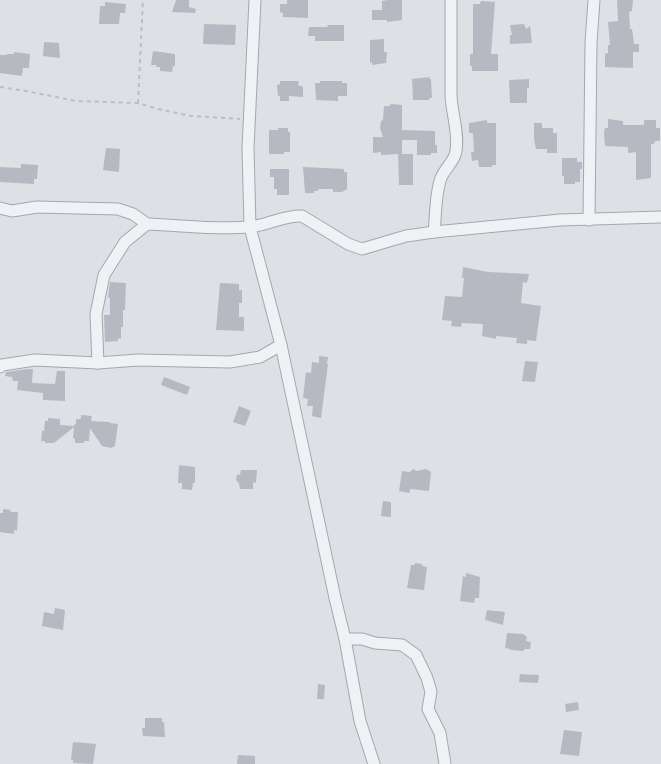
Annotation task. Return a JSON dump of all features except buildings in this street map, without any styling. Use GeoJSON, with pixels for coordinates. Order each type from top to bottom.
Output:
{"type":"FeatureCollection","features":[{"type":"Feature","properties":{"kind":"street"},"geometry":{"type":"LineString","coordinates":[[255,0],[248,148],[250,227],[280,345],[345,638],[360,720],[374,764]]}},
{"type":"Feature","properties":{"kind":"street"},"geometry":{"type":"LineString","coordinates":[[434,232],[438,186],[442,175],[456,153],[457,131],[452,112],[451,96],[451,0]]}},
{"type":"Feature","properties":{"kind":"street"},"geometry":{"type":"LineString","coordinates":[[589,220],[594,0]]}},
{"type":"Feature","properties":{"kind":"street"},"geometry":{"type":"LineString","coordinates":[[0,208],[12,211],[37,207],[118,209],[134,214],[147,224],[212,228],[250,227],[294,216],[302,216],[337,237],[362,249],[406,236],[434,232],[560,220],[661,217]]}},
{"type":"Feature","properties":{"kind":"street"},"geometry":{"type":"LineString","coordinates":[[98,363],[96,314],[104,274],[125,242],[147,224]]}},
{"type":"Feature","properties":{"kind":"street"},"geometry":{"type":"LineString","coordinates":[[0,367],[2,365],[35,360],[98,363],[138,360],[230,362],[260,357],[280,345]]}},
{"type":"Feature","properties":{"kind":"street"},"geometry":{"type":"LineString","coordinates":[[345,638],[362,638],[376,643],[402,645],[416,655],[427,678],[431,692],[428,709],[440,733],[445,764]]}},
{"type":"Feature","properties":{"kind":"path"},"geometry":{"type":"LineString","coordinates":[[138,103],[144,0]]}},
{"type":"Feature","properties":{"kind":"path"},"geometry":{"type":"LineString","coordinates":[[0,87],[76,101],[138,103],[158,110],[191,116],[250,120]]}}]}
